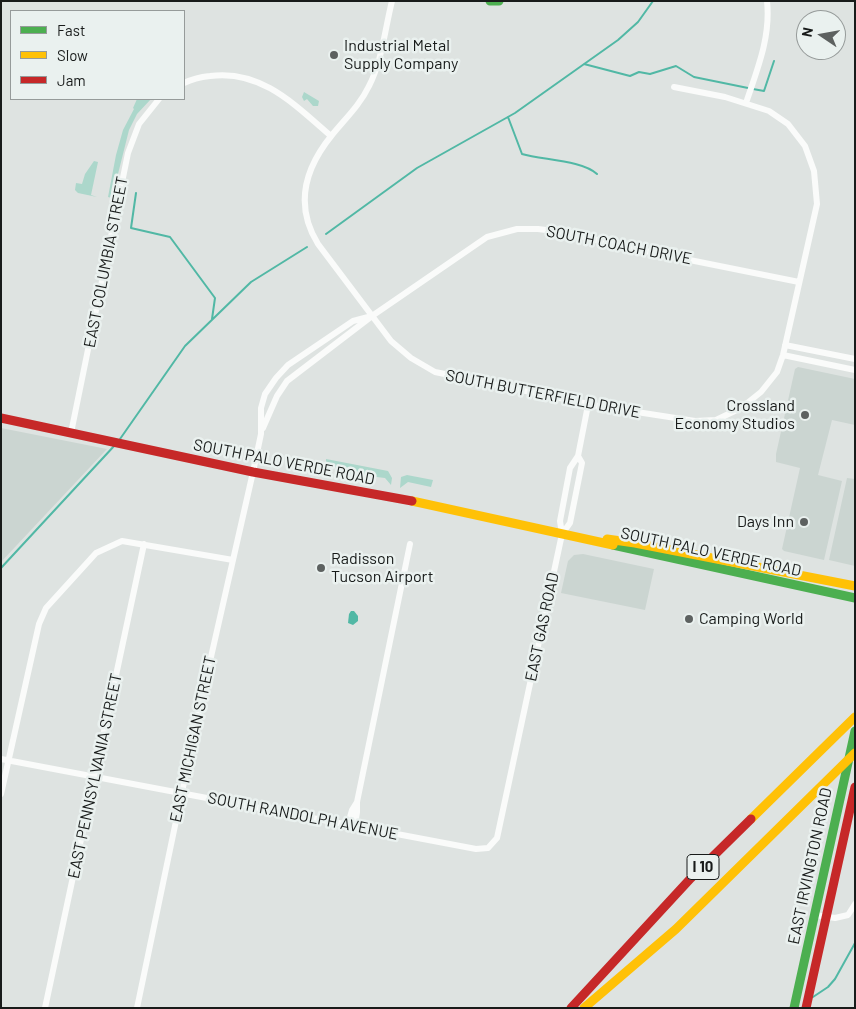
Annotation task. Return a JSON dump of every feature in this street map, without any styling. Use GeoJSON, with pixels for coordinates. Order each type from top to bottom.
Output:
{"type":"FeatureCollection","features":[{"type":"Feature","properties":{"kind":"main road"},"geometry":{"type":"LineString","coordinates":[[490,1],[498,1]]}},
{"type":"Feature","properties":{"kind":"main road","name":"SOUTH PALO VERDE ROAD"},"geometry":{"type":"LineString","coordinates":[[1,418],[253,472],[432,505],[855,598]]}},
{"type":"Feature","properties":{"kind":"main road","name":"SOUTH PALO VERDE ROAD"},"geometry":{"type":"LineString","coordinates":[[562,534],[635,543],[855,586]]}},
{"type":"Feature","properties":{"kind":"main road"},"geometry":{"type":"LineString","coordinates":[[661,556],[668,553],[697,559],[716,558]]}},
{"type":"Feature","properties":{"kind":"main road","name":"I 10"},"geometry":{"type":"LineString","coordinates":[[571,1008],[691,878],[855,717]]}},
{"type":"Feature","properties":{"kind":"main road","name":"EAST IRVINGTON ROAD"},"geometry":{"type":"LineString","coordinates":[[795,1004],[855,731]]}},
{"type":"Feature","properties":{"kind":"main road","name":"I 10"},"geometry":{"type":"LineString","coordinates":[[584,1008],[676,929],[855,755]]}},
{"type":"Feature","properties":{"kind":"main road","name":"EAST IRVINGTON ROAD"},"geometry":{"type":"LineString","coordinates":[[806,1008],[855,787]]}},
{"type":"Feature","properties":{"kind":"street"},"geometry":{"type":"LineString","coordinates":[[185,83],[204,76],[224,74],[260,82],[285,97],[331,136],[358,105],[370,84],[378,62],[392,1]]}},
{"type":"Feature","properties":{"kind":"street"},"geometry":{"type":"LineString","coordinates":[[746,103],[765,41],[768,20],[767,1]]}},
{"type":"Feature","properties":{"kind":"street","name":"SOUTH BUTTERFIELD DRIVE"},"geometry":{"type":"LineString","coordinates":[[331,136],[318,154],[308,175],[305,194],[306,214],[311,230],[318,244],[391,342],[411,358],[436,372],[588,404],[676,419],[694,421],[716,420],[741,408],[761,392],[777,372],[784,355],[817,204],[814,171],[805,146],[788,124],[769,111],[746,103],[674,87]]}},
{"type":"Feature","properties":{"kind":"street","name":"EAST COLUMBIA STREET"},"geometry":{"type":"LineString","coordinates":[[72,432],[128,153],[139,124],[158,100]]}},
{"type":"Feature","properties":{"kind":"street","name":"SOUTH COACH DRIVE"},"geometry":{"type":"LineString","coordinates":[[253,472],[261,434],[276,396],[284,386],[306,365],[372,316],[488,237],[517,229],[538,229],[571,233],[620,246],[799,282]]}},
{"type":"Feature","properties":{"kind":"street","name":"SOUTH COACH DRIVE"},"geometry":{"type":"LineString","coordinates":[[261,434],[262,408],[265,394],[288,365],[353,321],[372,316]]}},
{"type":"Feature","properties":{"kind":"street"},"geometry":{"type":"LineString","coordinates":[[785,345],[855,359]]}},
{"type":"Feature","properties":{"kind":"street"},"geometry":{"type":"LineString","coordinates":[[784,355],[792,350],[817,355],[832,355]]}},
{"type":"Feature","properties":{"kind":"street"},"geometry":{"type":"LineString","coordinates":[[784,355],[855,370]]}},
{"type":"Feature","properties":{"kind":"street"},"geometry":{"type":"LineString","coordinates":[[276,378],[284,386]]}},
{"type":"Feature","properties":{"kind":"street","name":"EAST GAS ROAD"},"geometry":{"type":"LineString","coordinates":[[488,848],[497,838],[562,534],[560,521],[570,468],[578,456],[588,404]]}},
{"type":"Feature","properties":{"kind":"street"},"geometry":{"type":"LineString","coordinates":[[562,534],[570,523],[582,463],[578,456]]}},
{"type":"Feature","properties":{"kind":"street","name":"EAST MICHIGAN STREET"},"geometry":{"type":"LineString","coordinates":[[137,1008],[181,793],[253,472]]}},
{"type":"Feature","properties":{"kind":"street"},"geometry":{"type":"LineString","coordinates":[[1,794],[5,760],[39,624],[46,608],[96,553],[122,542],[144,544],[233,560]]}},
{"type":"Feature","properties":{"kind":"street","name":"EAST PENNSYLVANIA STREET"},"geometry":{"type":"LineString","coordinates":[[45,1008],[144,544]]}},
{"type":"Feature","properties":{"kind":"street"},"geometry":{"type":"LineString","coordinates":[[352,825],[410,544]]}},
{"type":"Feature","properties":{"kind":"street","name":"SOUTH RANDOLPH AVENUE"},"geometry":{"type":"LineString","coordinates":[[5,760],[476,849],[488,848]]}},
{"type":"Feature","properties":{"kind":"street"},"geometry":{"type":"LineString","coordinates":[[815,915],[835,918],[848,914],[855,904]]}},
{"type":"Feature","properties":{"kind":"shaded area"},"geometry":{"type":"Polygon","coordinates":[[[304,92],[319,101],[318,106],[313,106],[307,99],[304,101],[302,97],[304,92]]]}},
{"type":"Feature","properties":{"kind":"shaded area"},"geometry":{"type":"Polygon","coordinates":[[[137,100],[150,100],[137,114],[129,130],[112,198],[108,197],[123,130],[137,100]]]}},
{"type":"Feature","properties":{"kind":"shaded area"},"geometry":{"type":"Polygon","coordinates":[[[94,161],[98,162],[91,195],[97,197],[78,193],[75,190],[76,183],[82,184],[85,174],[94,161]]]}},
{"type":"Feature","properties":{"kind":"shaded area"},"geometry":{"type":"Polygon","coordinates":[[[798,367],[855,379],[855,425],[832,420],[818,475],[842,481],[824,560],[782,549],[800,468],[776,462],[776,454],[795,369],[798,367]]]}},
{"type":"Feature","properties":{"kind":"shaded area"},"geometry":{"type":"Polygon","coordinates":[[[1,428],[107,449],[1,562],[1,428]]]}},
{"type":"Feature","properties":{"kind":"shaded area"},"geometry":{"type":"Polygon","coordinates":[[[326,459],[388,471],[392,478],[391,485],[385,478],[352,474],[343,469],[326,465],[326,459]]]}},
{"type":"Feature","properties":{"kind":"shaded area"},"geometry":{"type":"Polygon","coordinates":[[[407,475],[433,480],[431,487],[408,482],[400,488],[401,477],[407,475]]]}},
{"type":"Feature","properties":{"kind":"shaded area"},"geometry":{"type":"Polygon","coordinates":[[[847,478],[855,479],[855,566],[829,560],[847,478]]]}},
{"type":"Feature","properties":{"kind":"shaded area"},"geometry":{"type":"Polygon","coordinates":[[[583,554],[654,569],[645,610],[561,593],[568,561],[574,555],[583,554]]]}},
{"type":"Feature","properties":{"kind":"shaded area"},"geometry":{"type":"Polygon","coordinates":[[[351,611],[354,611],[358,616],[358,621],[353,625],[348,623],[351,611]]]}},
{"type":"Feature","properties":{"kind":"waterway"},"geometry":{"type":"LineString","coordinates":[[326,234],[417,168],[515,113],[618,40],[638,22],[653,1]]}},
{"type":"Feature","properties":{"kind":"waterway"},"geometry":{"type":"LineString","coordinates":[[753,89],[764,91],[774,61]]}},
{"type":"Feature","properties":{"kind":"waterway"},"geometry":{"type":"LineString","coordinates":[[584,64],[630,76],[639,72],[650,74],[676,66],[694,77],[748,88]]}},
{"type":"Feature","properties":{"kind":"waterway"},"geometry":{"type":"LineString","coordinates":[[508,117],[522,154],[572,163],[590,169],[597,174]]}},
{"type":"Feature","properties":{"kind":"waterway"},"geometry":{"type":"LineString","coordinates":[[136,193],[131,228],[170,237],[215,298],[212,319]]}},
{"type":"Feature","properties":{"kind":"waterway"},"geometry":{"type":"LineString","coordinates":[[120,439],[185,346],[251,282],[307,247]]}},
{"type":"Feature","properties":{"kind":"waterway"},"geometry":{"type":"LineString","coordinates":[[1,568],[115,445]]}},
{"type":"Feature","properties":{"kind":"waterway"},"geometry":{"type":"LineString","coordinates":[[813,997],[828,987],[835,979],[855,943]]}},
{"type":"Feature","properties":{"kind":"traffic: fast"},"geometry":{"type":"LineString","coordinates":[[490,1],[499,1]]}},
{"type":"Feature","properties":{"kind":"traffic: fast"},"geometry":{"type":"LineString","coordinates":[[613,545],[855,598]]}},
{"type":"Feature","properties":{"kind":"traffic: fast"},"geometry":{"type":"LineString","coordinates":[[794,1008],[855,731]]}},
{"type":"Feature","properties":{"kind":"traffic: slow"},"geometry":{"type":"LineString","coordinates":[[412,501],[613,545]]}},
{"type":"Feature","properties":{"kind":"traffic: slow"},"geometry":{"type":"LineString","coordinates":[[607,539],[855,586]]}},
{"type":"Feature","properties":{"kind":"traffic: slow"},"geometry":{"type":"LineString","coordinates":[[751,819],[855,717]]}},
{"type":"Feature","properties":{"kind":"traffic: slow"},"geometry":{"type":"LineString","coordinates":[[584,1008],[676,929],[855,753]]}},
{"type":"Feature","properties":{"kind":"traffic: jam"},"geometry":{"type":"LineString","coordinates":[[1,418],[253,472],[412,501]]}},
{"type":"Feature","properties":{"kind":"traffic: jam"},"geometry":{"type":"LineString","coordinates":[[806,1008],[855,787]]}},
{"type":"Feature","properties":{"kind":"traffic: jam"},"geometry":{"type":"LineString","coordinates":[[571,1008],[691,878],[751,819]]}},
{"type":"Feature","properties":{"kind":"place","name":"Industrial Metal Supply Company"},"geometry":{"type":"Point","coordinates":[334,55]}},
{"type":"Feature","properties":{"kind":"place","name":"Crossland Economy Studios"},"geometry":{"type":"Point","coordinates":[805,415]}},
{"type":"Feature","properties":{"kind":"place","name":"Days Inn"},"geometry":{"type":"Point","coordinates":[804,522]}},
{"type":"Feature","properties":{"kind":"place","name":"Radisson Tucson Airport"},"geometry":{"type":"Point","coordinates":[321,568]}},
{"type":"Feature","properties":{"kind":"place","name":"Camping World"},"geometry":{"type":"Point","coordinates":[689,619]}}]}
